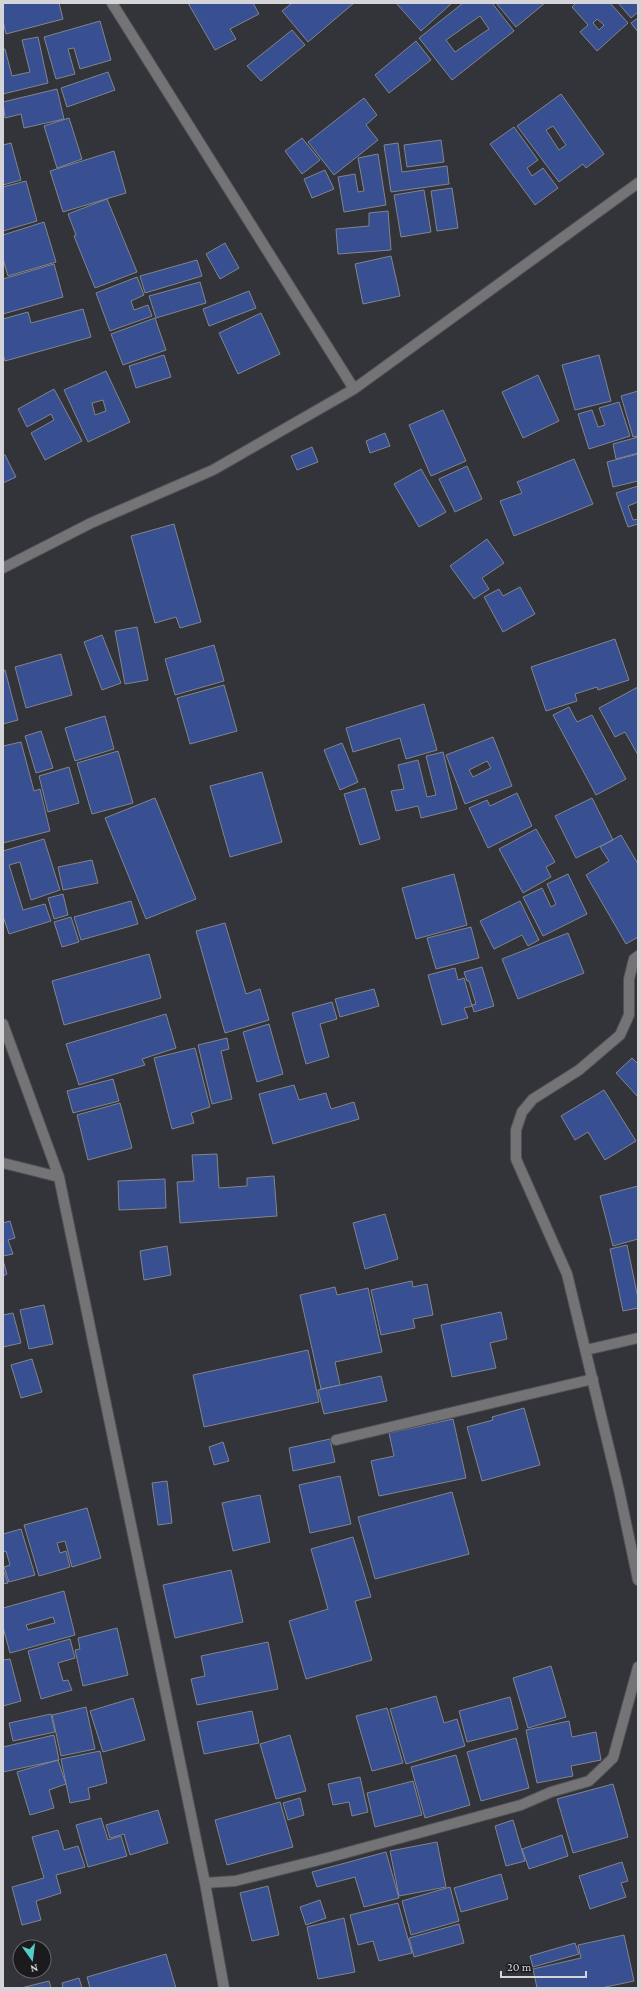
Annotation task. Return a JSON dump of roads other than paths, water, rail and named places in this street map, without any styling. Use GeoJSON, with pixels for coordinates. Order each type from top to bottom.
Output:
{"type":"FeatureCollection","features":[{"type":"Feature","properties":{"kind":"street"},"geometry":{"type":"LineString","coordinates":[[112,3],[354,389]]}},
{"type":"Feature","properties":{"kind":"street"},"geometry":{"type":"LineString","coordinates":[[3,568],[91,523],[213,470],[354,389],[638,184]]}},
{"type":"Feature","properties":{"kind":"street"},"geometry":{"type":"LineString","coordinates":[[638,956],[634,959],[629,979],[629,1015],[620,1035],[579,1070],[533,1099],[522,1112],[516,1130],[516,1159],[567,1274],[593,1379],[638,1580]]}},
{"type":"Feature","properties":{"kind":"street"},"geometry":{"type":"LineString","coordinates":[[3,1024],[59,1177],[205,1883],[224,1988]]}},
{"type":"Feature","properties":{"kind":"street"},"geometry":{"type":"LineString","coordinates":[[3,1163],[59,1177]]}},
{"type":"Feature","properties":{"kind":"street"},"geometry":{"type":"LineString","coordinates":[[586,1350],[638,1338]]}},
{"type":"Feature","properties":{"kind":"street"},"geometry":{"type":"LineString","coordinates":[[336,1440],[593,1379]]}},
{"type":"Feature","properties":{"kind":"street"},"geometry":{"type":"LineString","coordinates":[[205,1883],[235,1881],[327,1858],[521,1805],[551,1792],[589,1781],[614,1758],[638,1667]]}}]}
